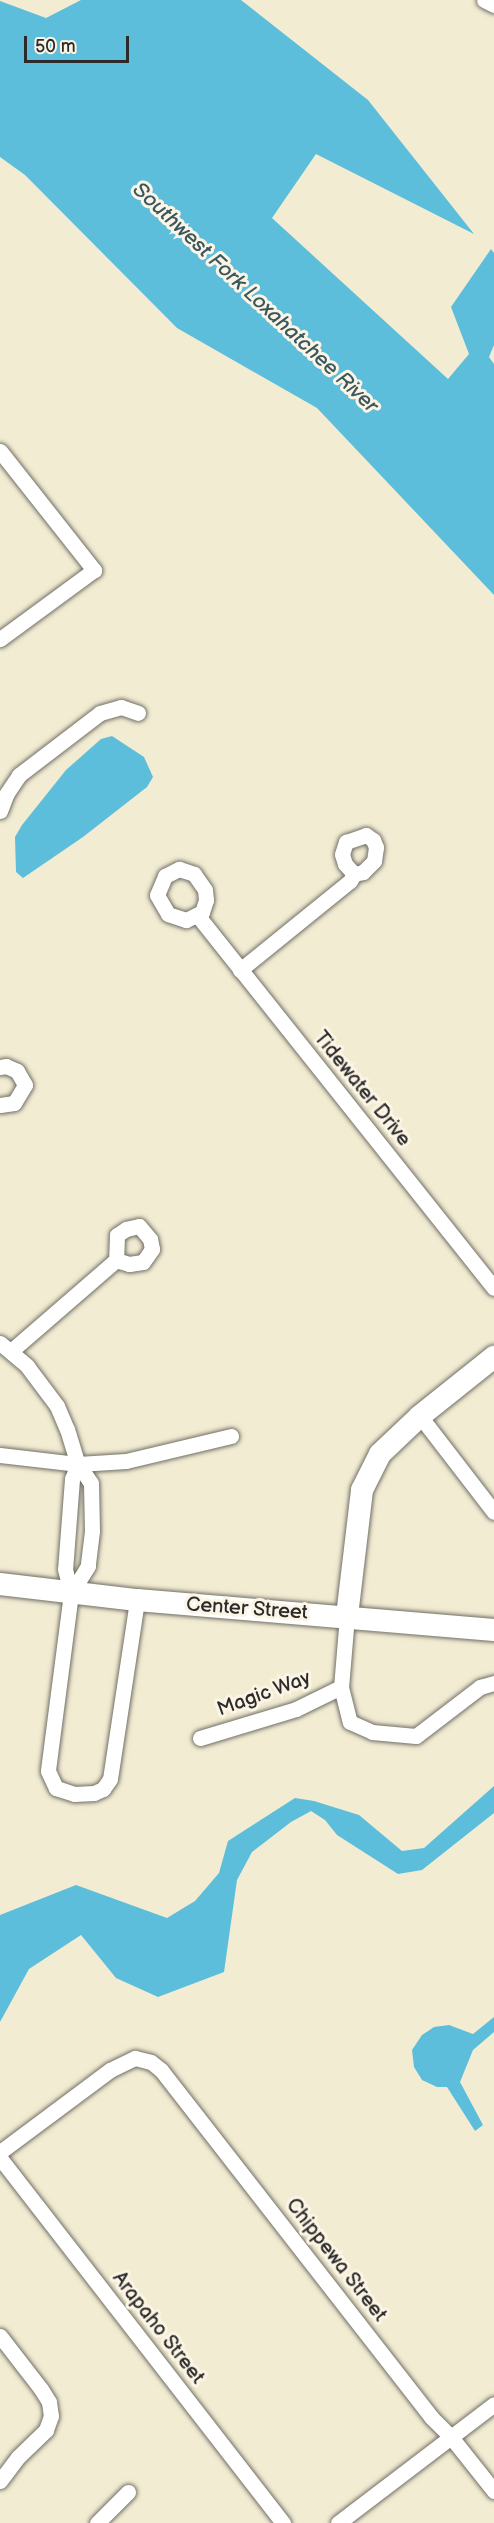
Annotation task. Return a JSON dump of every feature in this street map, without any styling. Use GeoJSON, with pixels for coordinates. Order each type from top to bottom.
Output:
{"type":"FeatureCollection","features":[{"type":"Feature","properties":{"kind":"street"},"geometry":{"type":"LineString","coordinates":[[484,0],[494,5]]}},
{"type":"Feature","properties":{"kind":"street"},"geometry":{"type":"LineString","coordinates":[[0,451],[94,570],[6,626],[0,639]]}},
{"type":"Feature","properties":{"kind":"street"},"geometry":{"type":"LineString","coordinates":[[0,812],[6,793],[19,775],[100,713],[121,707],[138,713]]}},
{"type":"Feature","properties":{"kind":"street"},"geometry":{"type":"LineString","coordinates":[[240,970],[350,881],[354,874]]}},
{"type":"Feature","properties":{"kind":"street","name":"Tidewater Drive"},"geometry":{"type":"LineString","coordinates":[[198,916],[494,1288]]}},
{"type":"Feature","properties":{"kind":"street"},"geometry":{"type":"LineString","coordinates":[[0,1068],[6,1066],[17,1071],[25,1085],[21,1095],[14,1103],[0,1105]]}},
{"type":"Feature","properties":{"kind":"street"},"geometry":{"type":"LineString","coordinates":[[71,1593],[88,1566],[92,1531],[91,1483],[78,1464],[57,1406],[43,1385],[5,1347],[116,1260]]}},
{"type":"Feature","properties":{"kind":"street"},"geometry":{"type":"LineString","coordinates":[[494,1357],[420,1416],[380,1454],[362,1490],[346,1616],[341,1687],[350,1722],[372,1732],[416,1736],[480,1687],[494,1683]]}},
{"type":"Feature","properties":{"kind":"street"},"geometry":{"type":"LineString","coordinates":[[420,1416],[494,1512]]}},
{"type":"Feature","properties":{"kind":"street"},"geometry":{"type":"LineString","coordinates":[[0,1455],[78,1464],[145,1458],[231,1436]]}},
{"type":"Feature","properties":{"kind":"street"},"geometry":{"type":"LineString","coordinates":[[78,1464],[72,1479],[65,1569],[71,1593],[48,1771],[56,1788],[74,1794],[94,1793],[103,1789],[110,1779],[137,1600]]}},
{"type":"Feature","properties":{"kind":"street","name":"Center Street"},"geometry":{"type":"LineString","coordinates":[[0,1584],[137,1600],[494,1630]]}},
{"type":"Feature","properties":{"kind":"street","name":"Magic Way"},"geometry":{"type":"LineString","coordinates":[[201,1738],[296,1709],[341,1687]]}},
{"type":"Feature","properties":{"kind":"street","name":"Chippewa Street"},"geometry":{"type":"LineString","coordinates":[[0,2152],[110,2070],[126,2061],[142,2059],[161,2070],[431,2417],[451,2437],[494,2491]]}},
{"type":"Feature","properties":{"kind":"street","name":"Arapaho Street"},"geometry":{"type":"LineString","coordinates":[[0,2158],[283,2523]]}},
{"type":"Feature","properties":{"kind":"street"},"geometry":{"type":"LineString","coordinates":[[0,2336],[41,2389],[49,2402],[51,2416],[46,2430],[18,2457],[0,2481]]}},
{"type":"Feature","properties":{"kind":"street"},"geometry":{"type":"LineString","coordinates":[[338,2523],[494,2404]]}},
{"type":"Feature","properties":{"kind":"street"},"geometry":{"type":"LineString","coordinates":[[97,2523],[128,2492]]}},
{"type":"Feature","properties":{"kind":"water","name":"Southwest Fork Loxahatchee River"},"geometry":{"type":"Polygon","coordinates":[[[81,0],[241,0],[368,100],[474,234],[316,154],[272,218],[448,379],[469,354],[451,307],[491,249],[494,253],[494,345],[489,357],[494,364],[494,595],[317,408],[177,328],[25,175],[0,157],[0,1],[46,18],[81,0]]]}},
{"type":"Feature","properties":{"kind":"water"},"geometry":{"type":"Polygon","coordinates":[[[112,736],[144,757],[153,777],[147,787],[83,837],[23,878],[16,872],[15,837],[22,825],[66,770],[101,739],[112,736]]]}},
{"type":"Feature","properties":{"kind":"water"},"geometry":{"type":"Polygon","coordinates":[[[494,1786],[494,1813],[422,1870],[398,1874],[337,1835],[325,1820],[311,1811],[291,1822],[252,1852],[237,1880],[224,1972],[158,1997],[116,1978],[81,1935],[29,1969],[0,2022],[0,1915],[76,1885],[167,1918],[195,1901],[219,1873],[228,1841],[295,1798],[314,1801],[359,1815],[402,1851],[424,1848],[494,1786]]]}},
{"type":"Feature","properties":{"kind":"water"},"geometry":{"type":"Polygon","coordinates":[[[494,2017],[494,2032],[473,2050],[460,2082],[483,2125],[475,2131],[447,2087],[437,2087],[422,2080],[414,2067],[412,2050],[422,2035],[434,2027],[449,2025],[473,2034],[494,2017]]]}}]}
